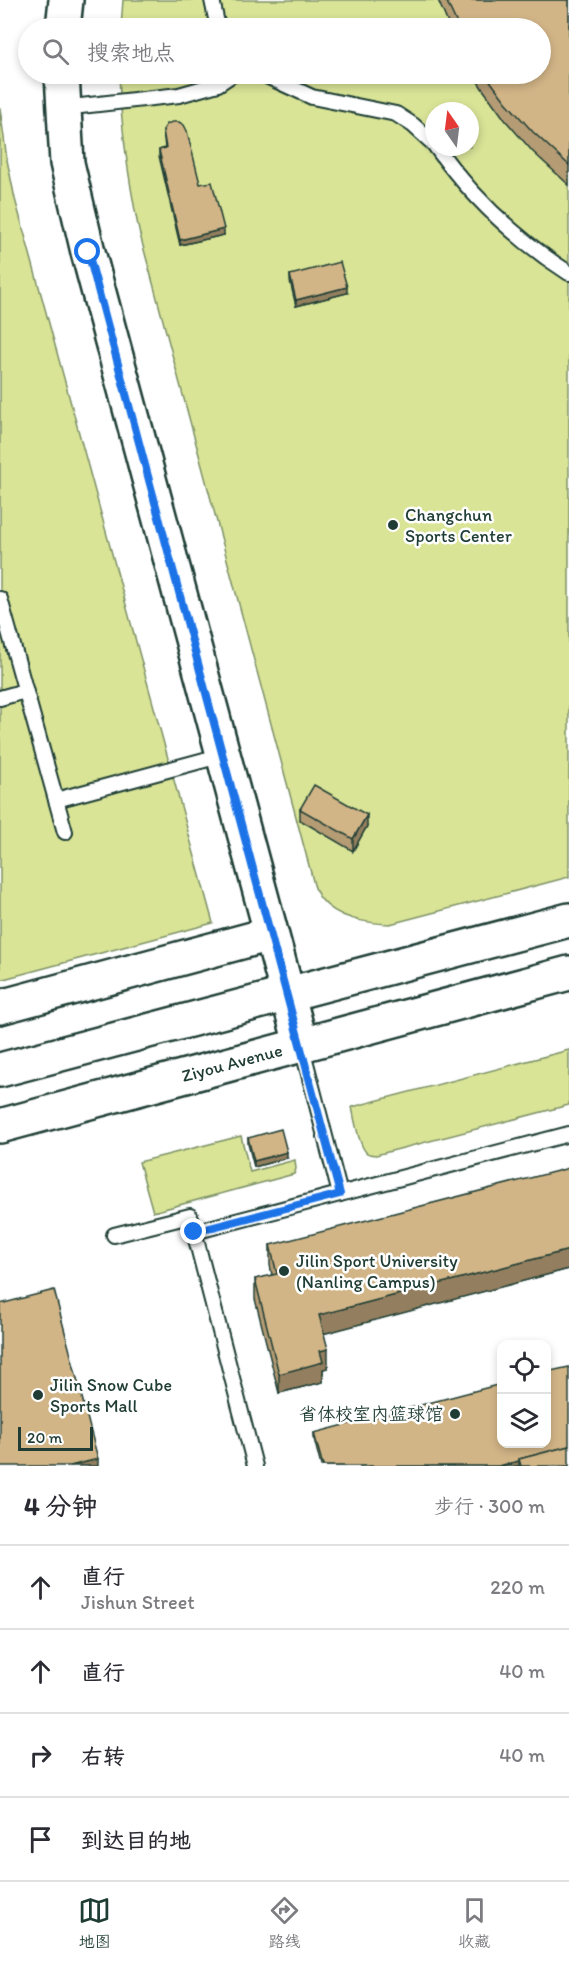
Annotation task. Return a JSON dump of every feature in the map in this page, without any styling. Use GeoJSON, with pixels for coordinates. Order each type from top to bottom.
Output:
{"type":"FeatureCollection","features":[{"type":"Feature","properties":{"kind":"main road"},"geometry":{"type":"LineString","coordinates":[[64,18],[66,0]]}},
{"type":"Feature","properties":{"kind":"main road"},"geometry":{"type":"LineString","coordinates":[[62,84],[67,163],[88,252],[301,1044]]}},
{"type":"Feature","properties":{"kind":"main road"},"geometry":{"type":"LineString","coordinates":[[0,1070],[569,920]]}},
{"type":"Feature","properties":{"kind":"main road"},"geometry":{"type":"LineString","coordinates":[[0,1007],[271,934]]}},
{"type":"Feature","properties":{"kind":"main road","name":"Ziyou Avenue"},"geometry":{"type":"LineString","coordinates":[[0,1126],[569,973]]}},
{"type":"Feature","properties":{"kind":"lane"},"geometry":{"type":"LineString","coordinates":[[212,0],[216,18]]}},
{"type":"Feature","properties":{"kind":"lane"},"geometry":{"type":"LineString","coordinates":[[63,108],[179,95],[218,84]]}},
{"type":"Feature","properties":{"kind":"lane"},"geometry":{"type":"LineString","coordinates":[[284,84],[312,97],[396,114],[425,136]]}},
{"type":"Feature","properties":{"kind":"lane"},"geometry":{"type":"LineString","coordinates":[[443,156],[515,234],[569,273]]}},
{"type":"Feature","properties":{"kind":"lane"},"geometry":{"type":"LineString","coordinates":[[0,599],[64,832]]}},
{"type":"Feature","properties":{"kind":"lane"},"geometry":{"type":"LineString","coordinates":[[0,698],[25,691]]}},
{"type":"Feature","properties":{"kind":"lane"},"geometry":{"type":"LineString","coordinates":[[56,800],[223,755]]}},
{"type":"Feature","properties":{"kind":"lane"},"geometry":{"type":"LineString","coordinates":[[301,1044],[340,1194]]}},
{"type":"Feature","properties":{"kind":"lane"},"geometry":{"type":"LineString","coordinates":[[194,1232],[569,1134]]}},
{"type":"Feature","properties":{"kind":"lane"},"geometry":{"type":"LineString","coordinates":[[114,1236],[189,1216],[255,1466]]}},
{"type":"Feature","properties":{"kind":"green space","name":"Changchun Sports Center"},"geometry":{"type":"Polygon","coordinates":[[[123,0],[569,0],[569,877],[390,924],[352,919],[328,906],[317,894],[139,231],[126,153],[120,84],[551,84],[551,18],[122,18],[123,0]]]}},
{"type":"Feature","properties":{"kind":"green space"},"geometry":{"type":"Polygon","coordinates":[[[0,108],[15,199],[213,923],[0,980],[0,108]]]}},
{"type":"Feature","properties":{"kind":"green space"},"geometry":{"type":"Polygon","coordinates":[[[569,1050],[569,1105],[376,1155],[368,1154],[364,1150],[357,1132],[352,1107],[569,1050]]]}},
{"type":"Feature","properties":{"kind":"green space"},"geometry":{"type":"Polygon","coordinates":[[[241,1136],[250,1172],[295,1160],[294,1174],[153,1212],[139,1162],[241,1136]]]}},
{"type":"Feature","properties":{"kind":"building"},"geometry":{"type":"Polygon","coordinates":[[[446,0],[569,0],[569,165],[533,132],[492,84],[551,84],[551,18],[454,18],[446,0]]]}},
{"type":"Feature","properties":{"kind":"building"},"geometry":{"type":"Polygon","coordinates":[[[172,122],[184,125],[187,131],[200,184],[212,182],[224,229],[180,240],[159,150],[166,148],[163,130],[167,124],[172,122]]]}},
{"type":"Feature","properties":{"kind":"building"},"geometry":{"type":"Polygon","coordinates":[[[340,262],[347,287],[296,300],[290,275],[340,262]]]}},
{"type":"Feature","properties":{"kind":"building"},"geometry":{"type":"Polygon","coordinates":[[[314,785],[367,815],[353,839],[300,809],[314,785]]]}},
{"type":"Feature","properties":{"kind":"building"},"geometry":{"type":"Polygon","coordinates":[[[281,1129],[287,1152],[254,1161],[248,1138],[281,1129]]]}},
{"type":"Feature","properties":{"kind":"building"},"geometry":{"type":"Polygon","coordinates":[[[569,1168],[569,1250],[319,1315],[328,1349],[320,1351],[323,1362],[279,1374],[255,1279],[277,1274],[270,1245],[569,1168]]]}},
{"type":"Feature","properties":{"kind":"building","name":"Jilin Snow Cube Sports Mall"},"geometry":{"type":"Polygon","coordinates":[[[54,1290],[98,1459],[70,1466],[0,1466],[0,1304],[54,1290]]]}},
{"type":"Feature","properties":{"kind":"building","name":"省体校室内篮球馆"},"geometry":{"type":"Polygon","coordinates":[[[569,1367],[569,1446],[498,1466],[323,1466],[314,1433],[497,1385],[497,1448],[551,1448],[551,1371],[569,1367]]]}},
{"type":"Feature","properties":{"kind":"building"},"geometry":{"type":"Polygon","coordinates":[[[569,1446],[569,1466],[521,1466],[519,1459],[569,1446]]]}},
{"type":"Feature","properties":{"kind":"place","name":"Changchun Sports Center"},"geometry":{"type":"Point","coordinates":[393,525]}},
{"type":"Feature","properties":{"kind":"place","name":"Jilin Sport University (Nanling Campus)"},"geometry":{"type":"Point","coordinates":[284,1271]}},
{"type":"Feature","properties":{"kind":"place","name":"Jilin Snow Cube Sports Mall"},"geometry":{"type":"Point","coordinates":[38,1395]}},
{"type":"Feature","properties":{"kind":"place","name":"省体校室内篮球馆"},"geometry":{"type":"Point","coordinates":[455,1414]}},
{"type":"Feature","properties":{"kind":"route"},"geometry":{"type":"LineString","coordinates":[[88,252],[340,1194],[194,1232]]}}]}
